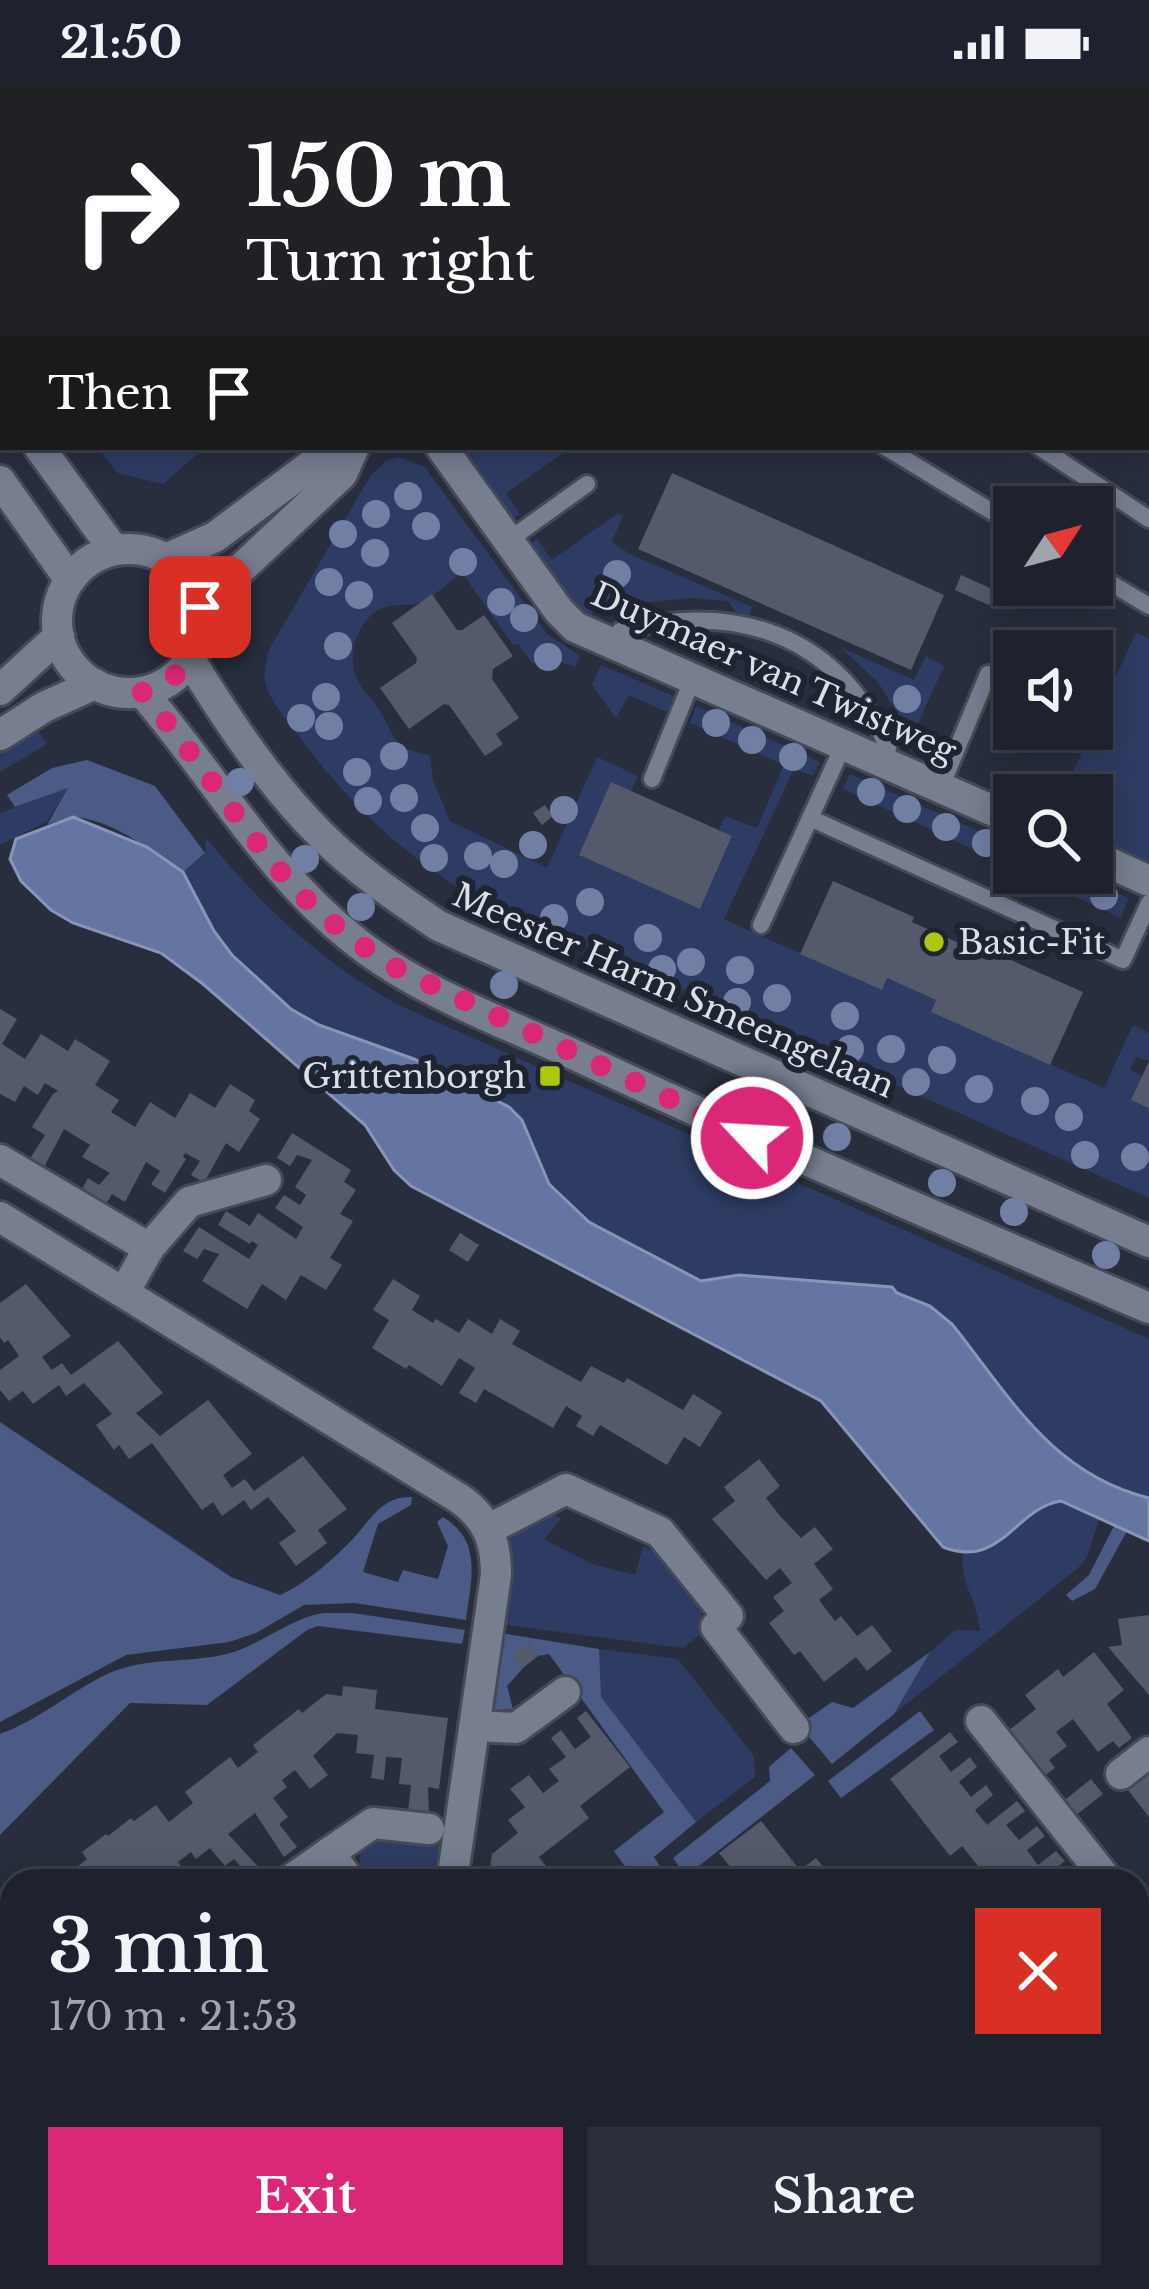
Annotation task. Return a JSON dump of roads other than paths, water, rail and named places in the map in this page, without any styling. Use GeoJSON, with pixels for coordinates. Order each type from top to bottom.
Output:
{"type":"FeatureCollection","features":[{"type":"Feature","properties":{"kind":"street"},"geometry":{"type":"LineString","coordinates":[[41,450],[113,550]]}},
{"type":"Feature","properties":{"kind":"street"},"geometry":{"type":"LineString","coordinates":[[166,559],[214,537],[326,454],[342,450]]}},
{"type":"Feature","properties":{"kind":"street"},"geometry":{"type":"LineString","coordinates":[[200,607],[341,474],[353,450]]}},
{"type":"Feature","properties":{"kind":"street","name":"Duymaer van Twistweg"},"geometry":{"type":"LineString","coordinates":[[443,450],[565,618],[993,811]]}},
{"type":"Feature","properties":{"kind":"street"},"geometry":{"type":"LineString","coordinates":[[0,481],[70,580]]}},
{"type":"Feature","properties":{"kind":"street"},"geometry":{"type":"LineString","coordinates":[[140,549],[166,559],[188,579],[200,607],[200,634],[190,660],[170,681],[142,692],[95,685],[72,664],[59,637],[58,607],[70,580],[89,561],[113,550],[140,549]]}},
{"type":"Feature","properties":{"kind":"street"},"geometry":{"type":"LineString","coordinates":[[0,690],[59,637]]}},
{"type":"Feature","properties":{"kind":"street","name":"Meester Harm Smeengelaan"},"geometry":{"type":"LineString","coordinates":[[190,660],[268,773],[320,834],[376,883],[439,926],[1149,1242]]}},
{"type":"Feature","properties":{"kind":"street"},"geometry":{"type":"LineString","coordinates":[[0,736],[44,707],[95,685]]}},
{"type":"Feature","properties":{"kind":"street"},"geometry":{"type":"LineString","coordinates":[[142,692],[288,881],[346,934],[392,966],[752,1138],[1149,1308]]}},
{"type":"Feature","properties":{"kind":"street"},"geometry":{"type":"LineString","coordinates":[[1113,865],[1149,881]]}},
{"type":"Feature","properties":{"kind":"street"},"geometry":{"type":"LineString","coordinates":[[0,1160],[149,1248]]}},
{"type":"Feature","properties":{"kind":"street"},"geometry":{"type":"LineString","coordinates":[[125,1291],[149,1248],[189,1202],[266,1180]]}},
{"type":"Feature","properties":{"kind":"street"},"geometry":{"type":"LineString","coordinates":[[0,1217],[460,1499],[488,1529],[496,1576],[454,1869]]}},
{"type":"Feature","properties":{"kind":"street"},"geometry":{"type":"LineString","coordinates":[[488,1529],[566,1489],[660,1532],[728,1616],[716,1627],[794,1728]]}},
{"type":"Feature","properties":{"kind":"street"},"geometry":{"type":"LineString","coordinates":[[476,1726],[516,1728],[565,1692]]}},
{"type":"Feature","properties":{"kind":"street"},"geometry":{"type":"LineString","coordinates":[[981,1721],[1098,1869]]}},
{"type":"Feature","properties":{"kind":"street"},"geometry":{"type":"LineString","coordinates":[[1121,1774],[1149,1753]]}},
{"type":"Feature","properties":{"kind":"street"},"geometry":{"type":"LineString","coordinates":[[306,1869],[373,1823],[429,1829]]}},
{"type":"Feature","properties":{"kind":"street"},"geometry":{"type":"LineString","coordinates":[[329,1853],[341,1869]]}},
{"type":"Feature","properties":{"kind":"lane"},"geometry":{"type":"LineString","coordinates":[[890,450],[993,512]]}},
{"type":"Feature","properties":{"kind":"lane"},"geometry":{"type":"LineString","coordinates":[[1044,450],[1149,520]]}},
{"type":"Feature","properties":{"kind":"lane"},"geometry":{"type":"LineString","coordinates":[[509,541],[587,484]]}},
{"type":"Feature","properties":{"kind":"lane"},"geometry":{"type":"LineString","coordinates":[[1113,585],[1149,606]]}},
{"type":"Feature","properties":{"kind":"lane"},"geometry":{"type":"LineString","coordinates":[[615,644],[620,631],[694,618],[748,624],[796,644],[833,668],[856,692],[888,748],[882,762]]}},
{"type":"Feature","properties":{"kind":"lane"},"geometry":{"type":"LineString","coordinates":[[940,787],[988,674]]}},
{"type":"Feature","properties":{"kind":"lane"},"geometry":{"type":"LineString","coordinates":[[652,779],[693,678]]}},
{"type":"Feature","properties":{"kind":"lane"},"geometry":{"type":"LineString","coordinates":[[761,925],[844,744]]}},
{"type":"Feature","properties":{"kind":"lane"},"geometry":{"type":"LineString","coordinates":[[810,818],[1123,960],[1149,902]]}},
{"type":"Feature","properties":{"kind":"place","name":"Basic-Fit"},"geometry":{"type":"Point","coordinates":[934,942]}},
{"type":"Feature","properties":{"kind":"place","name":"Grittenborgh"},"geometry":{"type":"Point","coordinates":[550,1076]}}]}
